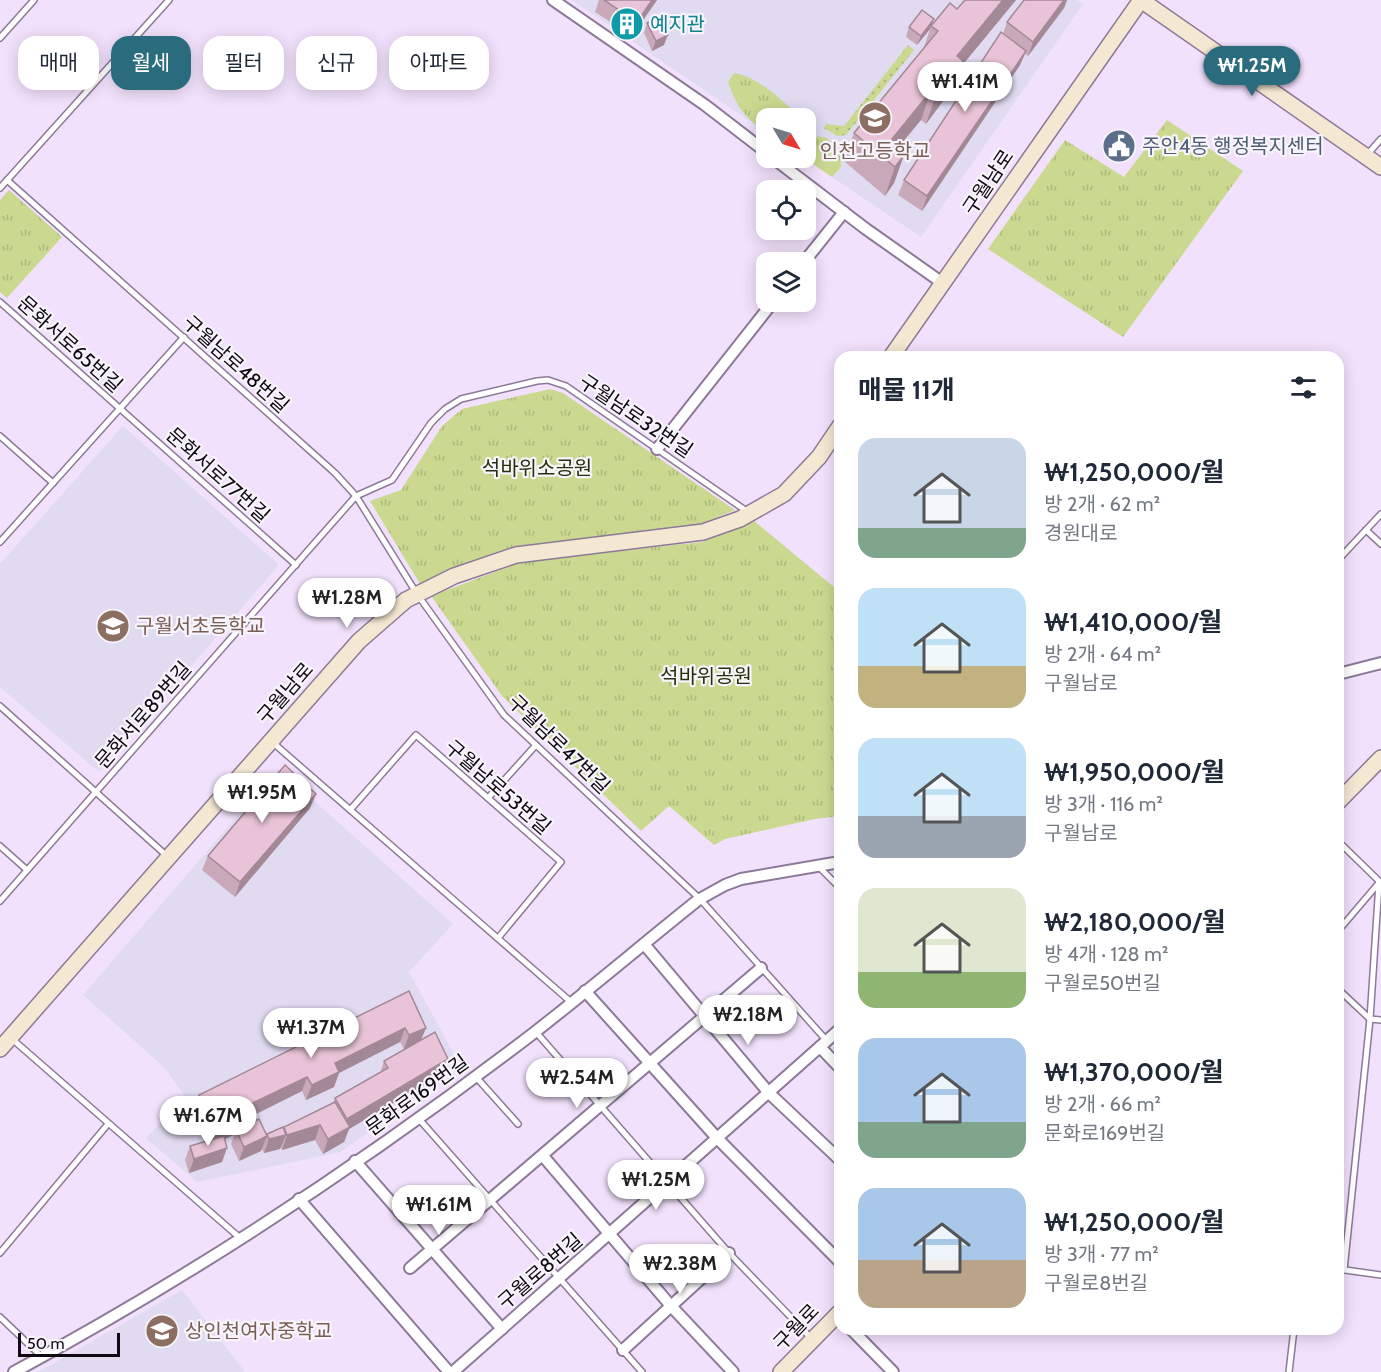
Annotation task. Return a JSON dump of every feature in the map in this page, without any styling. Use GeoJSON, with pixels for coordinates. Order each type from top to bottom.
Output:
{"type":"FeatureCollection","features":[{"type":"Feature","properties":{"kind":"street"},"geometry":{"type":"LineString","coordinates":[[553,0],[705,105],[756,144]]}},
{"type":"Feature","properties":{"kind":"street"},"geometry":{"type":"LineString","coordinates":[[1141,0],[1381,167]]}},
{"type":"Feature","properties":{"kind":"street","name":"구월남로"},"geometry":{"type":"LineString","coordinates":[[895,351],[1141,0]]}},
{"type":"Feature","properties":{"kind":"street"},"geometry":{"type":"LineString","coordinates":[[786,168],[944,284]]}},
{"type":"Feature","properties":{"kind":"street"},"geometry":{"type":"LineString","coordinates":[[812,252],[844,212]]}},
{"type":"Feature","properties":{"kind":"street"},"geometry":{"type":"LineString","coordinates":[[657,449],[765,312]]}},
{"type":"Feature","properties":{"kind":"street","name":"구월남로"},"geometry":{"type":"LineString","coordinates":[[5,1043],[359,640],[406,600],[454,576],[516,555],[703,532],[750,514],[784,494],[819,457],[834,435]]}},
{"type":"Feature","properties":{"kind":"street"},"geometry":{"type":"LineString","coordinates":[[1344,672],[1381,663]]}},
{"type":"Feature","properties":{"kind":"street"},"geometry":{"type":"LineString","coordinates":[[1344,796],[1381,758]]}},
{"type":"Feature","properties":{"kind":"street","name":"문화로169번길"},"geometry":{"type":"LineString","coordinates":[[14,1372],[161,1288],[356,1161],[535,1031],[700,899],[741,879],[834,863]]}},
{"type":"Feature","properties":{"kind":"street"},"geometry":{"type":"LineString","coordinates":[[644,944],[769,1093],[834,1155]]}},
{"type":"Feature","properties":{"kind":"street"},"geometry":{"type":"LineString","coordinates":[[410,1268],[761,968]]}},
{"type":"Feature","properties":{"kind":"street"},"geometry":{"type":"LineString","coordinates":[[585,991],[652,1062],[717,1138],[834,1256]]}},
{"type":"Feature","properties":{"kind":"street","name":"구월로8번길"},"geometry":{"type":"LineString","coordinates":[[453,1372],[834,1035]]}},
{"type":"Feature","properties":{"kind":"street"},"geometry":{"type":"LineString","coordinates":[[824,1044],[834,1059]]}},
{"type":"Feature","properties":{"kind":"street"},"geometry":{"type":"LineString","coordinates":[[543,1156],[671,1306],[733,1372]]}},
{"type":"Feature","properties":{"kind":"street"},"geometry":{"type":"LineString","coordinates":[[356,1161],[502,1329]]}},
{"type":"Feature","properties":{"kind":"street"},"geometry":{"type":"LineString","coordinates":[[299,1199],[448,1372]]}},
{"type":"Feature","properties":{"kind":"street"},"geometry":{"type":"LineString","coordinates":[[623,1350],[729,1253]]}},
{"type":"Feature","properties":{"kind":"street","name":"구월로"},"geometry":{"type":"LineString","coordinates":[[781,1372],[834,1320]]}},
{"type":"Feature","properties":{"kind":"street"},"geometry":{"type":"LineString","coordinates":[[857,1335],[894,1372]]}},
{"type":"Feature","properties":{"kind":"lane"},"geometry":{"type":"LineString","coordinates":[[0,38],[34,0]]}},
{"type":"Feature","properties":{"kind":"lane"},"geometry":{"type":"LineString","coordinates":[[0,188],[169,0]]}},
{"type":"Feature","properties":{"kind":"lane"},"geometry":{"type":"LineString","coordinates":[[1366,156],[1381,139]]}},
{"type":"Feature","properties":{"kind":"lane","name":"구월남로48번길"},"geometry":{"type":"LineString","coordinates":[[7,180],[335,473],[356,496],[417,594]]}},
{"type":"Feature","properties":{"kind":"lane","name":"문화서로65번길"},"geometry":{"type":"LineString","coordinates":[[0,302],[120,408]]}},
{"type":"Feature","properties":{"kind":"lane"},"geometry":{"type":"LineString","coordinates":[[0,542],[184,338]]}},
{"type":"Feature","properties":{"kind":"lane","name":"구월남로32번길"},"geometry":{"type":"LineString","coordinates":[[356,496],[392,480],[431,423],[453,404],[473,394],[548,380],[566,386],[750,514]]}},
{"type":"Feature","properties":{"kind":"lane","name":"문화서로77번길"},"geometry":{"type":"LineString","coordinates":[[120,408],[296,565]]}},
{"type":"Feature","properties":{"kind":"lane"},"geometry":{"type":"LineString","coordinates":[[0,436],[53,483]]}},
{"type":"Feature","properties":{"kind":"lane","name":"문화서로89번길"},"geometry":{"type":"LineString","coordinates":[[0,901],[356,496]]}},
{"type":"Feature","properties":{"kind":"lane"},"geometry":{"type":"LineString","coordinates":[[1344,554],[1381,514]]}},
{"type":"Feature","properties":{"kind":"lane"},"geometry":{"type":"LineString","coordinates":[[1366,530],[1381,544]]}},
{"type":"Feature","properties":{"kind":"lane","name":"구월남로47번길"},"geometry":{"type":"LineString","coordinates":[[417,594],[492,700],[536,745],[700,899],[824,1044]]}},
{"type":"Feature","properties":{"kind":"lane"},"geometry":{"type":"LineString","coordinates":[[0,706],[168,857]]}},
{"type":"Feature","properties":{"kind":"lane","name":"구월남로53번길"},"geometry":{"type":"LineString","coordinates":[[350,810],[416,735],[561,862],[498,938]]}},
{"type":"Feature","properties":{"kind":"lane"},"geometry":{"type":"LineString","coordinates":[[271,741],[571,1002]]}},
{"type":"Feature","properties":{"kind":"lane"},"geometry":{"type":"LineString","coordinates":[[488,798],[536,745]]}},
{"type":"Feature","properties":{"kind":"lane"},"geometry":{"type":"LineString","coordinates":[[0,846],[27,870]]}},
{"type":"Feature","properties":{"kind":"lane"},"geometry":{"type":"LineString","coordinates":[[1344,846],[1380,883],[1370,1019],[1344,1244]]}},
{"type":"Feature","properties":{"kind":"lane"},"geometry":{"type":"LineString","coordinates":[[818,866],[834,882]]}},
{"type":"Feature","properties":{"kind":"lane"},"geometry":{"type":"LineString","coordinates":[[1344,924],[1380,883]]}},
{"type":"Feature","properties":{"kind":"lane"},"geometry":{"type":"LineString","coordinates":[[1344,995],[1370,1019],[1381,1020]]}},
{"type":"Feature","properties":{"kind":"lane"},"geometry":{"type":"LineString","coordinates":[[535,1031],[666,1184],[813,1340]]}},
{"type":"Feature","properties":{"kind":"lane"},"geometry":{"type":"LineString","coordinates":[[5,1043],[108,1124],[240,1238]]}},
{"type":"Feature","properties":{"kind":"lane"},"geometry":{"type":"LineString","coordinates":[[475,1076],[518,1124]]}},
{"type":"Feature","properties":{"kind":"lane"},"geometry":{"type":"LineString","coordinates":[[417,1117],[642,1372]]}},
{"type":"Feature","properties":{"kind":"lane"},"geometry":{"type":"LineString","coordinates":[[0,1253],[108,1124]]}},
{"type":"Feature","properties":{"kind":"lane"},"geometry":{"type":"LineString","coordinates":[[1344,1270],[1381,1275]]}},
{"type":"Feature","properties":{"kind":"lane"},"geometry":{"type":"LineString","coordinates":[[0,1317],[42,1357]]}},
{"type":"Feature","properties":{"kind":"lane"},"geometry":{"type":"LineString","coordinates":[[1289,1372],[1293,1335]]}},
{"type":"Feature","properties":{"kind":"shaded area","name":"인천고등학교"},"geometry":{"type":"Polygon","coordinates":[[[572,0],[1077,0],[1083,4],[921,237],[816,166],[816,108],[756,108],[756,125],[572,0]]]}},
{"type":"Feature","properties":{"kind":"shaded area","name":"구월서초등학교"},"geometry":{"type":"Polygon","coordinates":[[[123,426],[279,565],[99,772],[0,687],[0,564],[123,426]]]}},
{"type":"Feature","properties":{"kind":"shaded area"},"geometry":{"type":"Polygon","coordinates":[[[278,769],[453,924],[409,972],[460,1065],[341,1152],[197,1182],[146,1138],[185,1097],[165,1068],[83,995],[278,769]]]}},
{"type":"Feature","properties":{"kind":"shaded area","name":"상인천여자중학교"},"geometry":{"type":"Polygon","coordinates":[[[182,1290],[245,1372],[38,1372],[182,1290]]]}},
{"type":"Feature","properties":{"kind":"green space"},"geometry":{"type":"Polygon","coordinates":[[[908,45],[914,50],[846,135],[837,136],[824,128],[826,124],[844,126],[908,45]]]}},
{"type":"Feature","properties":{"kind":"green space"},"geometry":{"type":"Polygon","coordinates":[[[734,73],[753,79],[790,108],[756,108],[756,125],[742,111],[728,82],[734,73]]]}},
{"type":"Feature","properties":{"kind":"green space"},"geometry":{"type":"Polygon","coordinates":[[[1167,120],[1243,171],[1123,337],[988,249],[1065,140],[1124,177],[1167,120]]]}},
{"type":"Feature","properties":{"kind":"green space"},"geometry":{"type":"Polygon","coordinates":[[[817,136],[827,138],[840,151],[841,167],[832,177],[816,166],[817,136]]]}},
{"type":"Feature","properties":{"kind":"green space"},"geometry":{"type":"Polygon","coordinates":[[[9,190],[62,237],[7,298],[0,292],[0,200],[9,190]]]}},
{"type":"Feature","properties":{"kind":"green space","name":"석바위소공원"},"geometry":{"type":"Polygon","coordinates":[[[550,389],[563,393],[735,510],[701,524],[503,550],[444,571],[420,584],[370,501],[401,490],[442,426],[462,409],[550,389]]]}},
{"type":"Feature","properties":{"kind":"green space","name":"석바위공원"},"geometry":{"type":"Polygon","coordinates":[[[753,520],[834,587],[834,817],[725,839],[714,845],[669,806],[641,831],[502,696],[431,596],[524,561],[702,542],[753,520]]]}},
{"type":"Feature","properties":{"kind":"building"},"geometry":{"type":"Polygon","coordinates":[[[604,0],[652,0],[637,22],[604,0]]]}},
{"type":"Feature","properties":{"kind":"building"},"geometry":{"type":"Polygon","coordinates":[[[965,0],[1003,0],[957,56],[963,61],[936,95],[931,91],[892,139],[904,155],[895,167],[854,133],[938,31],[931,26],[950,3],[957,9],[965,0]]]}},
{"type":"Feature","properties":{"kind":"building"},"geometry":{"type":"Polygon","coordinates":[[[1024,0],[1064,0],[1033,42],[1007,22],[1024,0]]]}},
{"type":"Feature","properties":{"kind":"building"},"geometry":{"type":"Polygon","coordinates":[[[922,10],[934,19],[921,36],[909,27],[922,10]]]}},
{"type":"Feature","properties":{"kind":"building"},"geometry":{"type":"Polygon","coordinates":[[[659,18],[668,35],[656,41],[647,23],[659,18]]]}},
{"type":"Feature","properties":{"kind":"building"},"geometry":{"type":"Polygon","coordinates":[[[1001,32],[1026,51],[927,196],[904,180],[1001,32]]]}},
{"type":"Feature","properties":{"kind":"building"},"geometry":{"type":"Polygon","coordinates":[[[285,765],[316,794],[240,882],[208,856],[285,765]]]}},
{"type":"Feature","properties":{"kind":"building"},"geometry":{"type":"Polygon","coordinates":[[[409,991],[426,1028],[409,1035],[405,1028],[335,1063],[339,1072],[312,1085],[307,1077],[234,1112],[238,1121],[217,1131],[199,1095],[409,991]]]}},
{"type":"Feature","properties":{"kind":"building"},"geometry":{"type":"Polygon","coordinates":[[[435,1032],[448,1059],[347,1119],[335,1098],[388,1068],[384,1061],[435,1032]]]}},
{"type":"Feature","properties":{"kind":"building"},"geometry":{"type":"Polygon","coordinates":[[[335,1102],[350,1127],[328,1139],[320,1125],[287,1135],[284,1127],[335,1102]]]}},
{"type":"Feature","properties":{"kind":"building"},"geometry":{"type":"Polygon","coordinates":[[[259,1119],[267,1136],[244,1147],[236,1130],[259,1119]]]}},
{"type":"Feature","properties":{"kind":"building"},"geometry":{"type":"Polygon","coordinates":[[[283,1127],[286,1135],[269,1139],[267,1134],[283,1127]]]}},
{"type":"Feature","properties":{"kind":"building"},"geometry":{"type":"Polygon","coordinates":[[[224,1136],[227,1148],[194,1159],[190,1146],[224,1136]]]}},
{"type":"Feature","properties":{"kind":"place","name":"예지관"},"geometry":{"type":"Point","coordinates":[627,24]}},
{"type":"Feature","properties":{"kind":"place","name":"인천고등학교"},"geometry":{"type":"Point","coordinates":[875,118]}},
{"type":"Feature","properties":{"kind":"place","name":"주안4동 행정복지센터"},"geometry":{"type":"Point","coordinates":[1119,146]}},
{"type":"Feature","properties":{"kind":"place","name":"구월서초등학교"},"geometry":{"type":"Point","coordinates":[113,626]}},
{"type":"Feature","properties":{"kind":"place","name":"상인천여자중학교"},"geometry":{"type":"Point","coordinates":[162,1331]}}]}
